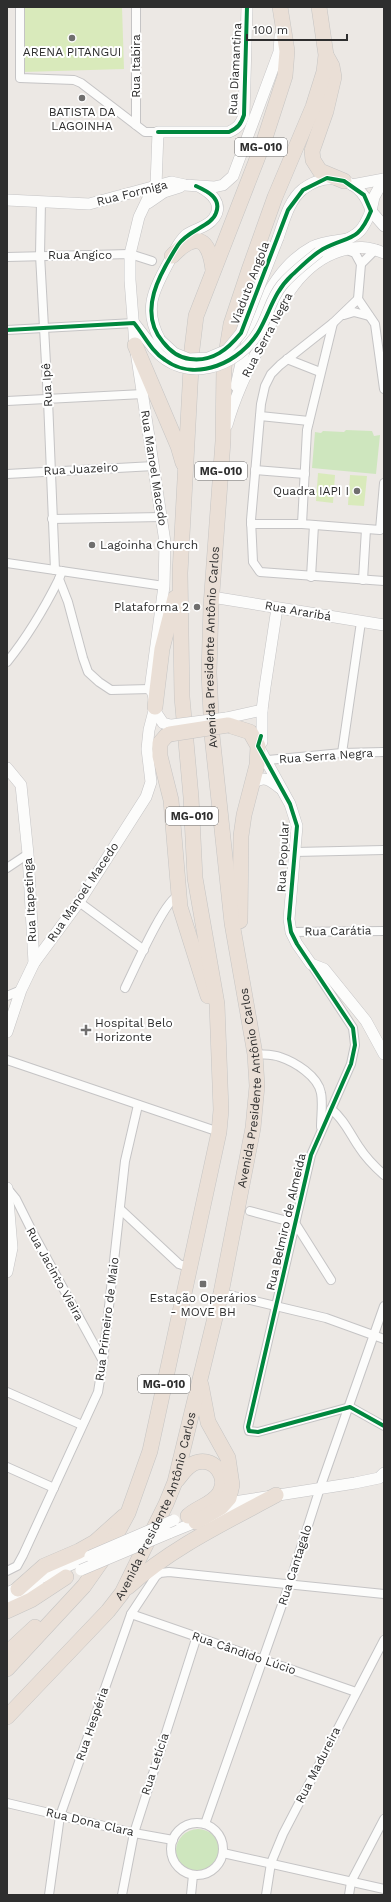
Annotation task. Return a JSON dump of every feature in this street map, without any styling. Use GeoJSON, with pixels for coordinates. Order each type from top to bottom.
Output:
{"type":"FeatureCollection","features":[{"type":"Feature","properties":{"kind":"highway","name":"Avenida Presidente Antônio Carlos"},"geometry":{"type":"LineString","coordinates":[[7,1717],[93,1628],[122,1593],[166,1504],[175,1482],[221,1293],[253,1128],[257,1086],[256,1054],[232,923],[212,735],[209,673],[212,597],[222,441],[224,367],[231,324],[274,197],[313,107],[324,72],[326,55],[319,7]]}},
{"type":"Feature","properties":{"kind":"highway","name":"Avenida Presidente Antônio Carlos"},"geometry":{"type":"LineString","coordinates":[[7,1669],[72,1599],[104,1559],[128,1513],[150,1451],[191,1268],[219,1132],[221,1110],[217,1004],[195,878],[191,797],[182,697],[180,573],[193,343],[196,316],[264,141],[285,76],[287,51],[280,13]]}},
{"type":"Feature","properties":{"kind":"highway"},"geometry":{"type":"LineString","coordinates":[[326,55],[332,66],[334,77],[326,111],[312,151],[313,160],[320,171],[348,183]]}},
{"type":"Feature","properties":{"kind":"highway"},"geometry":{"type":"LineString","coordinates":[[172,256],[185,244],[195,241],[201,242],[206,245],[211,257],[213,270]]}},
{"type":"Feature","properties":{"kind":"highway"},"geometry":{"type":"LineString","coordinates":[[135,345],[178,446],[186,475]]}},
{"type":"Feature","properties":{"kind":"highway"},"geometry":{"type":"LineString","coordinates":[[155,709],[162,649],[180,573]]}},
{"type":"Feature","properties":{"kind":"highway"},"geometry":{"type":"LineString","coordinates":[[217,1033],[209,1000],[180,908],[178,896],[171,800],[160,756],[160,743],[170,728],[227,722],[250,732],[263,749],[258,759],[244,815],[241,836],[240,968]]}},
{"type":"Feature","properties":{"kind":"highway"},"geometry":{"type":"LineString","coordinates":[[186,1519],[219,1509],[229,1495],[232,1477],[228,1458],[208,1422],[204,1408],[203,1390],[199,1380]]}},
{"type":"Feature","properties":{"kind":"highway"},"geometry":{"type":"LineString","coordinates":[[175,1482],[187,1468],[198,1462],[210,1464],[222,1474],[223,1484],[219,1493],[186,1519]]}},
{"type":"Feature","properties":{"kind":"highway"},"geometry":{"type":"LineString","coordinates":[[122,1593],[147,1569],[276,1495]]}},
{"type":"Feature","properties":{"kind":"highway"},"geometry":{"type":"LineString","coordinates":[[12,1591],[44,1566],[80,1551],[95,1542],[115,1522],[128,1513]]}},
{"type":"Feature","properties":{"kind":"highway"},"geometry":{"type":"LineString","coordinates":[[7,1612],[31,1600],[66,1578]]}},
{"type":"Feature","properties":{"kind":"highway"},"geometry":{"type":"LineString","coordinates":[[7,1653],[42,1620],[72,1599]]}},
{"type":"Feature","properties":{"kind":"street"},"geometry":{"type":"LineString","coordinates":[[20,7],[20,78],[74,80],[81,83],[145,132],[158,132],[156,186]]}},
{"type":"Feature","properties":{"kind":"street","name":"Rua Itabira"},"geometry":{"type":"LineString","coordinates":[[136,7],[136,126]]}},
{"type":"Feature","properties":{"kind":"street","name":"Rua Diamantina"},"geometry":{"type":"LineString","coordinates":[[158,132],[229,132],[242,122],[244,115],[248,7]]}},
{"type":"Feature","properties":{"kind":"street","name":"Rua Formiga"},"geometry":{"type":"LineString","coordinates":[[7,200],[89,204],[171,182],[214,187],[223,185],[233,176],[279,52],[280,13]]}},
{"type":"Feature","properties":{"kind":"street"},"geometry":{"type":"LineString","coordinates":[[157,164],[166,179],[171,182]]}},
{"type":"Feature","properties":{"kind":"street","name":"Viaduto Angola"},"geometry":{"type":"LineString","coordinates":[[190,185],[210,192],[217,203],[217,212],[210,222],[185,236],[158,280],[151,299],[152,320],[160,340],[174,353],[189,359],[208,358],[227,350],[242,333],[288,210],[303,190],[327,178],[348,183]]}},
{"type":"Feature","properties":{"kind":"street"},"geometry":{"type":"LineString","coordinates":[[348,183],[384,179]]}},
{"type":"Feature","properties":{"kind":"street"},"geometry":{"type":"LineString","coordinates":[[346,244],[362,230],[371,211],[374,197],[384,179]]}},
{"type":"Feature","properties":{"kind":"street"},"geometry":{"type":"LineString","coordinates":[[348,183],[364,195],[371,211],[384,226]]}},
{"type":"Feature","properties":{"kind":"street"},"geometry":{"type":"LineString","coordinates":[[142,210],[152,200],[164,192],[190,185]]}},
{"type":"Feature","properties":{"kind":"street","name":"Rua Manoel Macedo"},"geometry":{"type":"LineString","coordinates":[[34,963],[79,902],[146,797],[151,782],[147,749],[149,730],[155,709],[153,693],[150,689],[164,586],[165,542],[135,345],[130,280],[130,254],[142,210],[156,186]]}},
{"type":"Feature","properties":{"kind":"street","name":"Rua Ipê"},"geometry":{"type":"LineString","coordinates":[[41,201],[40,255],[48,400],[52,519],[59,573],[88,672],[111,690],[150,689]]}},
{"type":"Feature","properties":{"kind":"street"},"geometry":{"type":"LineString","coordinates":[[346,244],[380,251]]}},
{"type":"Feature","properties":{"kind":"street"},"geometry":{"type":"LineString","coordinates":[[346,244],[355,253],[361,264],[358,299],[333,324],[287,359],[271,374],[263,395],[251,524],[252,555],[256,570],[264,573],[384,582]]}},
{"type":"Feature","properties":{"kind":"street","name":"Viaduto Angola"},"geometry":{"type":"LineString","coordinates":[[134,323],[154,349],[165,360],[182,368],[203,369],[224,363],[242,351],[254,338],[282,285],[322,250],[346,244]]}},
{"type":"Feature","properties":{"kind":"street","name":"Rua Serra Negra"},"geometry":{"type":"LineString","coordinates":[[222,441],[234,400],[241,359],[268,293],[291,263],[312,247],[346,244]]}},
{"type":"Feature","properties":{"kind":"street","name":"Rua Serra Negra"},"geometry":{"type":"LineString","coordinates":[[234,400],[285,296],[316,262],[346,244]]}},
{"type":"Feature","properties":{"kind":"street"},"geometry":{"type":"LineString","coordinates":[[361,264],[380,251]]}},
{"type":"Feature","properties":{"kind":"street","name":"Rua Angico"},"geometry":{"type":"LineString","coordinates":[[7,257],[130,254],[152,261]]}},
{"type":"Feature","properties":{"kind":"street"},"geometry":{"type":"LineString","coordinates":[[358,299],[375,324],[384,334]]}},
{"type":"Feature","properties":{"kind":"street"},"geometry":{"type":"LineString","coordinates":[[342,315],[354,312],[370,316]]}},
{"type":"Feature","properties":{"kind":"street"},"geometry":{"type":"LineString","coordinates":[[7,330],[134,323]]}},
{"type":"Feature","properties":{"kind":"street"},"geometry":{"type":"LineString","coordinates":[[302,524],[309,421],[333,324]]}},
{"type":"Feature","properties":{"kind":"street"},"geometry":{"type":"LineString","coordinates":[[375,324],[383,373],[384,389]]}},
{"type":"Feature","properties":{"kind":"street"},"geometry":{"type":"LineString","coordinates":[[287,359],[320,372]]}},
{"type":"Feature","properties":{"kind":"street"},"geometry":{"type":"LineString","coordinates":[[7,401],[143,394]]}},
{"type":"Feature","properties":{"kind":"street"},"geometry":{"type":"LineString","coordinates":[[260,416],[309,421]]}},
{"type":"Feature","properties":{"kind":"street","name":"Rua Juazeiro"},"geometry":{"type":"LineString","coordinates":[[7,474],[50,470],[154,466]]}},
{"type":"Feature","properties":{"kind":"street"},"geometry":{"type":"LineString","coordinates":[[255,470],[305,474]]}},
{"type":"Feature","properties":{"kind":"street"},"geometry":{"type":"LineString","coordinates":[[251,524],[302,524],[382,530],[384,483]]}},
{"type":"Feature","properties":{"kind":"street"},"geometry":{"type":"LineString","coordinates":[[52,519],[162,517]]}},
{"type":"Feature","properties":{"kind":"street"},"geometry":{"type":"LineString","coordinates":[[311,576],[314,525]]}},
{"type":"Feature","properties":{"kind":"street"},"geometry":{"type":"LineString","coordinates":[[363,580],[366,529]]}},
{"type":"Feature","properties":{"kind":"street"},"geometry":{"type":"LineString","coordinates":[[7,562],[59,573],[164,586]]}},
{"type":"Feature","properties":{"kind":"street"},"geometry":{"type":"LineString","coordinates":[[7,662],[23,642],[48,602],[59,573]]}},
{"type":"Feature","properties":{"kind":"street","name":"Rua Araribá"},"geometry":{"type":"LineString","coordinates":[[212,597],[384,625]]}},
{"type":"Feature","properties":{"kind":"street","name":"Rua Popular"},"geometry":{"type":"LineString","coordinates":[[277,608],[262,710],[263,749],[295,815],[297,826],[289,919],[291,932],[297,944],[311,964],[324,969],[366,1021],[384,1054]]}},
{"type":"Feature","properties":{"kind":"street"},"geometry":{"type":"LineString","coordinates":[[342,753],[361,622]]}},
{"type":"Feature","properties":{"kind":"street"},"geometry":{"type":"LineString","coordinates":[[155,709],[164,723],[170,728]]}},
{"type":"Feature","properties":{"kind":"street"},"geometry":{"type":"LineString","coordinates":[[227,722],[262,710]]}},
{"type":"Feature","properties":{"kind":"street","name":"Rua Manoel Macedo"},"geometry":{"type":"LineString","coordinates":[[132,819],[150,796],[155,782],[156,765],[154,746],[159,734],[170,728]]}},
{"type":"Feature","properties":{"kind":"street","name":"Rua Serra Negra"},"geometry":{"type":"LineString","coordinates":[[263,749],[342,753],[384,752]]}},
{"type":"Feature","properties":{"kind":"street","name":"Rua Itapetinga"},"geometry":{"type":"LineString","coordinates":[[7,768],[21,785],[28,854],[34,963],[21,990],[7,1032]]}},
{"type":"Feature","properties":{"kind":"street","name":"Rua Popular"},"geometry":{"type":"LineString","coordinates":[[253,783],[260,778],[266,778],[282,790]]}},
{"type":"Feature","properties":{"kind":"street"},"geometry":{"type":"LineString","coordinates":[[294,852],[384,850]]}},
{"type":"Feature","properties":{"kind":"street"},"geometry":{"type":"LineString","coordinates":[[7,868],[28,854]]}},
{"type":"Feature","properties":{"kind":"street"},"geometry":{"type":"LineString","coordinates":[[126,988],[163,912],[171,900],[178,896]]}},
{"type":"Feature","properties":{"kind":"street"},"geometry":{"type":"LineString","coordinates":[[79,902],[144,950]]}},
{"type":"Feature","properties":{"kind":"street","name":"Rua Carátia"},"geometry":{"type":"LineString","coordinates":[[291,932],[384,931]]}},
{"type":"Feature","properties":{"kind":"street","name":"Rua Belmiro de Almeida"},"geometry":{"type":"LineString","coordinates":[[311,964],[353,1028],[355,1045],[351,1064],[311,1155],[248,1427],[249,1431],[258,1432],[350,1407]]}},
{"type":"Feature","properties":{"kind":"street"},"geometry":{"type":"LineString","coordinates":[[7,996],[21,990]]}},
{"type":"Feature","properties":{"kind":"street"},"geometry":{"type":"LineString","coordinates":[[256,1054],[280,1057],[290,1061],[309,1074],[317,1083],[321,1092],[321,1130]]}},
{"type":"Feature","properties":{"kind":"street"},"geometry":{"type":"LineString","coordinates":[[7,1060],[219,1132]]}},
{"type":"Feature","properties":{"kind":"street","name":"Rua Primeiro de Maio"},"geometry":{"type":"LineString","coordinates":[[7,1571],[17,1566],[98,1392],[103,1361],[125,1161],[138,1105]]}},
{"type":"Feature","properties":{"kind":"street"},"geometry":{"type":"LineString","coordinates":[[331,1109],[342,1120],[359,1148],[372,1164],[384,1175]]}},
{"type":"Feature","properties":{"kind":"street"},"geometry":{"type":"LineString","coordinates":[[7,1187],[12,1248],[7,1272]]}},
{"type":"Feature","properties":{"kind":"street","name":"Rua Jacinto Vieira"},"geometry":{"type":"LineString","coordinates":[[7,1187],[16,1199],[103,1361]]}},
{"type":"Feature","properties":{"kind":"street"},"geometry":{"type":"LineString","coordinates":[[120,1209],[179,1264],[191,1268]]}},
{"type":"Feature","properties":{"kind":"street"},"geometry":{"type":"LineString","coordinates":[[250,1211],[295,1223],[331,1280]]}},
{"type":"Feature","properties":{"kind":"street"},"geometry":{"type":"LineString","coordinates":[[221,1293],[326,1318],[374,1334],[384,1339]]}},
{"type":"Feature","properties":{"kind":"street","name":"Rua Cantagalo"},"geometry":{"type":"LineString","coordinates":[[205,1824],[264,1660],[320,1488],[350,1407],[384,1306]]}},
{"type":"Feature","properties":{"kind":"street"},"geometry":{"type":"LineString","coordinates":[[7,1392],[82,1425]]}},
{"type":"Feature","properties":{"kind":"street"},"geometry":{"type":"LineString","coordinates":[[350,1407],[384,1426]]}},
{"type":"Feature","properties":{"kind":"street"},"geometry":{"type":"LineString","coordinates":[[7,1467],[54,1488]]}},
{"type":"Feature","properties":{"kind":"street"},"geometry":{"type":"LineString","coordinates":[[229,1495],[255,1498],[379,1478],[384,1473]]}},
{"type":"Feature","properties":{"kind":"street"},"geometry":{"type":"LineString","coordinates":[[12,1591],[90,1556],[186,1519],[276,1495]]}},
{"type":"Feature","properties":{"kind":"street"},"geometry":{"type":"LineString","coordinates":[[7,1602],[46,1584],[66,1578],[81,1570],[169,1533],[186,1519]]}},
{"type":"Feature","properties":{"kind":"street","name":"Rua Hespéria"},"geometry":{"type":"LineString","coordinates":[[49,1895],[60,1816],[132,1614],[156,1576],[160,1573],[169,1572],[289,1585]]}},
{"type":"Feature","properties":{"kind":"street"},"geometry":{"type":"LineString","coordinates":[[289,1585],[384,1594]]}},
{"type":"Feature","properties":{"kind":"street","name":"Rua Cândido Lúcio"},"geometry":{"type":"LineString","coordinates":[[132,1614],[356,1692]]}},
{"type":"Feature","properties":{"kind":"street","name":"Rua Letícia"},"geometry":{"type":"LineString","coordinates":[[122,1895],[134,1833],[197,1636]]}},
{"type":"Feature","properties":{"kind":"street","name":"Rua Madureira"},"geometry":{"type":"LineString","coordinates":[[266,1895],[271,1863],[283,1834],[384,1640]]}},
{"type":"Feature","properties":{"kind":"street","name":"Rua Dona Clara"},"geometry":{"type":"LineString","coordinates":[[7,1803],[134,1833],[173,1840]]}},
{"type":"Feature","properties":{"kind":"street"},"geometry":{"type":"LineString","coordinates":[[349,1895],[351,1882],[384,1819]]}},
{"type":"Feature","properties":{"kind":"street"},"geometry":{"type":"LineString","coordinates":[[189,1824],[205,1824],[217,1832],[221,1838],[223,1853],[218,1864],[209,1872],[193,1875],[186,1872],[174,1862],[172,1855],[173,1840],[176,1833],[189,1824]]}},
{"type":"Feature","properties":{"kind":"street"},"geometry":{"type":"LineString","coordinates":[[223,1853],[384,1889]]}},
{"type":"Feature","properties":{"kind":"street"},"geometry":{"type":"LineString","coordinates":[[191,1895],[193,1875]]}},
{"type":"Feature","properties":{"kind":"green space","name":"ARENA PITANGUI"},"geometry":{"type":"Polygon","coordinates":[[[122,7],[124,69],[23,72],[21,8],[122,7]]]}},
{"type":"Feature","properties":{"kind":"green space"},"geometry":{"type":"Polygon","coordinates":[[[346,430],[372,431],[374,436],[380,435],[376,474],[312,468],[315,432],[344,432],[346,430]]]}},
{"type":"Feature","properties":{"kind":"green space"},"geometry":{"type":"Polygon","coordinates":[[[318,473],[335,475],[333,503],[316,501],[318,473]]]}},
{"type":"Feature","properties":{"kind":"green space","name":"Quadra IAPI I"},"geometry":{"type":"Polygon","coordinates":[[[350,475],[367,476],[364,506],[348,505],[350,475]]]}},
{"type":"Feature","properties":{"kind":"green space"},"geometry":{"type":"Polygon","coordinates":[[[198,1829],[210,1833],[216,1839],[220,1851],[216,1863],[210,1869],[198,1873],[186,1869],[180,1863],[176,1851],[180,1839],[186,1833],[198,1829]]]}},
{"type":"Feature","properties":{"kind":"cycle path"},"geometry":{"type":"LineString","coordinates":[[158,132],[229,132],[235,129],[240,123],[244,115],[247,7]]}},
{"type":"Feature","properties":{"kind":"cycle path"},"geometry":{"type":"LineString","coordinates":[[7,330],[134,323],[156,352],[165,360],[177,367],[190,370],[217,366],[230,360],[251,342],[263,324],[273,302],[285,282],[310,258],[323,249],[352,237],[357,233],[362,228],[371,211],[364,195],[344,181],[327,178],[303,190],[288,210],[241,333],[231,344],[219,353],[206,358],[190,359],[175,354],[163,342],[155,330],[152,318],[152,306],[158,280],[178,245],[182,240],[210,221],[216,213],[217,203],[215,199],[205,190],[196,186]]}},
{"type":"Feature","properties":{"kind":"cycle path"},"geometry":{"type":"LineString","coordinates":[[261,736],[258,746],[290,804],[297,826],[289,919],[291,932],[297,944],[353,1028],[355,1045],[351,1064],[311,1155],[248,1427],[249,1431],[258,1432],[350,1407],[384,1426]]}},
{"type":"Feature","properties":{"kind":"place","name":"ARENA PITANGUI"},"geometry":{"type":"Point","coordinates":[72,38]}},
{"type":"Feature","properties":{"kind":"place","name":"BATISTA DA LAGOINHA"},"geometry":{"type":"Point","coordinates":[82,98]}},
{"type":"Feature","properties":{"kind":"place","name":"Quadra IAPI I"},"geometry":{"type":"Point","coordinates":[357,491]}},
{"type":"Feature","properties":{"kind":"place","name":"Lagoinha Church"},"geometry":{"type":"Point","coordinates":[92,545]}},
{"type":"Feature","properties":{"kind":"place","name":"Plataforma 2"},"geometry":{"type":"Point","coordinates":[197,607]}},
{"type":"Feature","properties":{"kind":"place","name":"Hospital Belo Horizonte"},"geometry":{"type":"Point","coordinates":[86,1030]}},
{"type":"Feature","properties":{"kind":"place","name":"Estação Operários - MOVE BH"},"geometry":{"type":"Point","coordinates":[203,1284]}}]}
